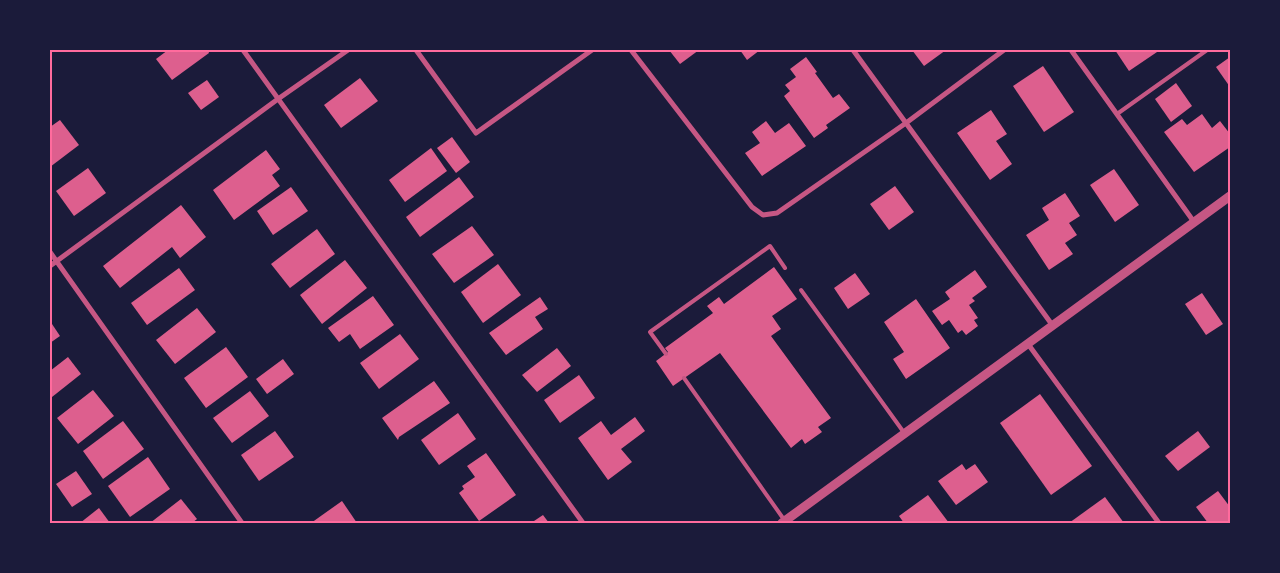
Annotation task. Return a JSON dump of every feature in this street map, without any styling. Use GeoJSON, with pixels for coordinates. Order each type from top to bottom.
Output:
{"type":"FeatureCollection","features":[{"type":"Feature","properties":{"kind":"street"},"geometry":{"type":"LineString","coordinates":[[243,50],[583,523]]}},
{"type":"Feature","properties":{"kind":"street"},"geometry":{"type":"LineString","coordinates":[[50,266],[348,50]]}},
{"type":"Feature","properties":{"kind":"street"},"geometry":{"type":"LineString","coordinates":[[416,50],[476,134],[592,50]]}},
{"type":"Feature","properties":{"kind":"street"},"geometry":{"type":"LineString","coordinates":[[631,50],[752,207],[763,215],[777,213],[906,123],[1004,50]]}},
{"type":"Feature","properties":{"kind":"street"},"geometry":{"type":"LineString","coordinates":[[853,50],[1052,326]]}},
{"type":"Feature","properties":{"kind":"street"},"geometry":{"type":"LineString","coordinates":[[1071,50],[1194,222]]}},
{"type":"Feature","properties":{"kind":"street"},"geometry":{"type":"LineString","coordinates":[[784,522],[1230,196]]}},
{"type":"Feature","properties":{"kind":"street"},"geometry":{"type":"LineString","coordinates":[[50,252],[242,523]]}},
{"type":"Feature","properties":{"kind":"street"},"geometry":{"type":"LineString","coordinates":[[1028,344],[1159,523]]}},
{"type":"Feature","properties":{"kind":"lane"},"geometry":{"type":"LineString","coordinates":[[1117,114],[1207,50]]}},
{"type":"Feature","properties":{"kind":"lane"},"geometry":{"type":"LineString","coordinates":[[666,354],[650,332],[770,246],[785,268]]}},
{"type":"Feature","properties":{"kind":"lane"},"geometry":{"type":"LineString","coordinates":[[801,290],[905,434]]}},
{"type":"Feature","properties":{"kind":"lane"},"geometry":{"type":"LineString","coordinates":[[684,378],[784,522]]}},
{"type":"Feature","properties":{"kind":"building"},"geometry":{"type":"Polygon","coordinates":[[[168,50],[208,50],[209,53],[172,80],[156,59],[168,50]]]}},
{"type":"Feature","properties":{"kind":"building"},"geometry":{"type":"Polygon","coordinates":[[[669,50],[699,50],[680,64],[669,50]]]}},
{"type":"Feature","properties":{"kind":"building"},"geometry":{"type":"Polygon","coordinates":[[[740,50],[760,50],[747,60],[740,50]]]}},
{"type":"Feature","properties":{"kind":"building"},"geometry":{"type":"Polygon","coordinates":[[[912,50],[946,50],[924,66],[912,50]]]}},
{"type":"Feature","properties":{"kind":"building"},"geometry":{"type":"Polygon","coordinates":[[[1115,50],[1160,50],[1129,71],[1115,50]]]}},
{"type":"Feature","properties":{"kind":"building"},"geometry":{"type":"Polygon","coordinates":[[[806,57],[833,98],[839,94],[850,108],[826,125],[828,128],[814,138],[784,96],[790,91],[785,85],[796,77],[790,69],[806,57]]]}},
{"type":"Feature","properties":{"kind":"building"},"geometry":{"type":"Polygon","coordinates":[[[1230,57],[1230,87],[1216,67],[1230,57]]]}},
{"type":"Feature","properties":{"kind":"building"},"geometry":{"type":"Polygon","coordinates":[[[1043,66],[1074,112],[1044,132],[1013,86],[1043,66]]]}},
{"type":"Feature","properties":{"kind":"building"},"geometry":{"type":"Polygon","coordinates":[[[360,78],[378,101],[341,128],[324,105],[360,78]]]}},
{"type":"Feature","properties":{"kind":"building"},"geometry":{"type":"Polygon","coordinates":[[[207,80],[219,97],[201,110],[188,93],[207,80]]]}},
{"type":"Feature","properties":{"kind":"building"},"geometry":{"type":"Polygon","coordinates":[[[1176,83],[1192,106],[1171,122],[1155,99],[1176,83]]]}},
{"type":"Feature","properties":{"kind":"building"},"geometry":{"type":"Polygon","coordinates":[[[991,110],[1007,134],[996,141],[1012,164],[990,180],[957,133],[991,110]]]}},
{"type":"Feature","properties":{"kind":"building"},"geometry":{"type":"Polygon","coordinates":[[[1202,114],[1212,128],[1220,121],[1230,134],[1230,147],[1194,172],[1164,132],[1182,119],[1187,125],[1202,114]]]}},
{"type":"Feature","properties":{"kind":"building"},"geometry":{"type":"Polygon","coordinates":[[[60,120],[79,145],[50,167],[50,127],[60,120]]]}},
{"type":"Feature","properties":{"kind":"building"},"geometry":{"type":"Polygon","coordinates":[[[766,121],[775,133],[789,123],[806,146],[762,176],[745,153],[760,143],[752,132],[766,121]]]}},
{"type":"Feature","properties":{"kind":"building"},"geometry":{"type":"Polygon","coordinates":[[[452,137],[470,162],[456,173],[437,148],[452,137]]]}},
{"type":"Feature","properties":{"kind":"building"},"geometry":{"type":"Polygon","coordinates":[[[431,148],[447,171],[405,202],[389,180],[431,148]]]}},
{"type":"Feature","properties":{"kind":"building"},"geometry":{"type":"Polygon","coordinates":[[[266,150],[280,169],[272,175],[280,186],[234,220],[213,190],[266,150]]]}},
{"type":"Feature","properties":{"kind":"building"},"geometry":{"type":"Polygon","coordinates":[[[88,168],[106,193],[74,216],[56,191],[88,168]]]}},
{"type":"Feature","properties":{"kind":"building"},"geometry":{"type":"Polygon","coordinates":[[[1114,169],[1139,205],[1115,222],[1090,185],[1114,169]]]}},
{"type":"Feature","properties":{"kind":"building"},"geometry":{"type":"Polygon","coordinates":[[[459,177],[474,197],[420,237],[406,217],[459,177]]]}},
{"type":"Feature","properties":{"kind":"building"},"geometry":{"type":"Polygon","coordinates":[[[895,186],[914,212],[889,230],[870,204],[895,186]]]}},
{"type":"Feature","properties":{"kind":"building"},"geometry":{"type":"Polygon","coordinates":[[[291,187],[308,211],[273,235],[257,211],[291,187]]]}},
{"type":"Feature","properties":{"kind":"building"},"geometry":{"type":"Polygon","coordinates":[[[1065,193],[1080,216],[1069,223],[1077,235],[1065,243],[1073,254],[1049,270],[1026,235],[1049,220],[1042,208],[1065,193]]]}},
{"type":"Feature","properties":{"kind":"building"},"geometry":{"type":"Polygon","coordinates":[[[181,205],[206,237],[180,258],[172,247],[120,288],[103,266],[181,205]]]}},
{"type":"Feature","properties":{"kind":"building"},"geometry":{"type":"Polygon","coordinates":[[[472,226],[494,255],[454,283],[432,254],[472,226]]]}},
{"type":"Feature","properties":{"kind":"building"},"geometry":{"type":"Polygon","coordinates":[[[317,229],[335,254],[290,288],[271,264],[317,229]]]}},
{"type":"Feature","properties":{"kind":"building"},"geometry":{"type":"Polygon","coordinates":[[[345,260],[367,288],[322,324],[300,295],[345,260]]]}},
{"type":"Feature","properties":{"kind":"building"},"geometry":{"type":"Polygon","coordinates":[[[498,264],[521,295],[483,323],[461,292],[498,264]]]}},
{"type":"Feature","properties":{"kind":"building"},"geometry":{"type":"Polygon","coordinates":[[[774,267],[797,299],[772,316],[781,329],[771,336],[831,418],[818,427],[822,432],[805,444],[802,439],[791,448],[720,353],[673,386],[656,361],[668,352],[665,348],[713,313],[707,306],[719,297],[724,304],[774,267]]]}},
{"type":"Feature","properties":{"kind":"building"},"geometry":{"type":"Polygon","coordinates":[[[179,268],[195,290],[147,325],[131,303],[179,268]]]}},
{"type":"Feature","properties":{"kind":"building"},"geometry":{"type":"Polygon","coordinates":[[[975,270],[987,287],[972,298],[975,301],[969,305],[978,318],[974,320],[978,326],[966,335],[962,330],[958,333],[949,320],[942,325],[932,311],[950,299],[945,292],[975,270]]]}},
{"type":"Feature","properties":{"kind":"building"},"geometry":{"type":"Polygon","coordinates":[[[855,273],[870,294],[848,309],[834,288],[855,273]]]}},
{"type":"Feature","properties":{"kind":"building"},"geometry":{"type":"Polygon","coordinates":[[[1202,293],[1223,324],[1206,335],[1185,304],[1202,293]]]}},
{"type":"Feature","properties":{"kind":"building"},"geometry":{"type":"Polygon","coordinates":[[[373,296],[394,325],[360,349],[350,334],[339,342],[328,328],[373,296]]]}},
{"type":"Feature","properties":{"kind":"building"},"geometry":{"type":"Polygon","coordinates":[[[540,297],[548,309],[535,317],[543,329],[506,355],[489,333],[540,297]]]}},
{"type":"Feature","properties":{"kind":"building"},"geometry":{"type":"Polygon","coordinates":[[[916,299],[950,348],[906,379],[893,359],[904,352],[884,322],[916,299]]]}},
{"type":"Feature","properties":{"kind":"building"},"geometry":{"type":"Polygon","coordinates":[[[197,308],[216,332],[175,364],[156,340],[197,308]]]}},
{"type":"Feature","properties":{"kind":"building"},"geometry":{"type":"Polygon","coordinates":[[[50,321],[60,336],[50,343],[50,321]]]}},
{"type":"Feature","properties":{"kind":"building"},"geometry":{"type":"Polygon","coordinates":[[[400,334],[419,359],[379,389],[360,363],[400,334]]]}},
{"type":"Feature","properties":{"kind":"building"},"geometry":{"type":"Polygon","coordinates":[[[226,347],[248,377],[206,408],[184,378],[226,347]]]}},
{"type":"Feature","properties":{"kind":"building"},"geometry":{"type":"Polygon","coordinates":[[[557,348],[571,366],[537,392],[522,375],[557,348]]]}},
{"type":"Feature","properties":{"kind":"building"},"geometry":{"type":"Polygon","coordinates":[[[68,357],[81,374],[52,397],[50,395],[50,371],[68,357]]]}},
{"type":"Feature","properties":{"kind":"building"},"geometry":{"type":"Polygon","coordinates":[[[283,359],[294,374],[267,394],[256,379],[283,359]]]}},
{"type":"Feature","properties":{"kind":"building"},"geometry":{"type":"Polygon","coordinates":[[[579,375],[595,398],[560,423],[544,400],[579,375]]]}},
{"type":"Feature","properties":{"kind":"building"},"geometry":{"type":"Polygon","coordinates":[[[434,381],[450,403],[399,437],[398,440],[382,418],[434,381]]]}},
{"type":"Feature","properties":{"kind":"building"},"geometry":{"type":"Polygon","coordinates":[[[93,390],[114,416],[78,444],[57,418],[93,390]]]}},
{"type":"Feature","properties":{"kind":"building"},"geometry":{"type":"Polygon","coordinates":[[[250,391],[269,416],[232,443],[213,418],[250,391]]]}},
{"type":"Feature","properties":{"kind":"building"},"geometry":{"type":"Polygon","coordinates":[[[1040,394],[1092,466],[1051,495],[1000,423],[1040,394]]]}},
{"type":"Feature","properties":{"kind":"building"},"geometry":{"type":"Polygon","coordinates":[[[458,413],[476,439],[439,465],[421,440],[458,413]]]}},
{"type":"Feature","properties":{"kind":"building"},"geometry":{"type":"Polygon","coordinates":[[[635,417],[645,431],[621,449],[632,462],[608,480],[578,438],[601,421],[611,435],[635,417]]]}},
{"type":"Feature","properties":{"kind":"building"},"geometry":{"type":"Polygon","coordinates":[[[123,421],[144,449],[103,479],[83,451],[123,421]]]}},
{"type":"Feature","properties":{"kind":"building"},"geometry":{"type":"Polygon","coordinates":[[[275,431],[294,457],[259,481],[241,455],[275,431]]]}},
{"type":"Feature","properties":{"kind":"building"},"geometry":{"type":"Polygon","coordinates":[[[1198,431],[1210,447],[1178,471],[1165,456],[1198,431]]]}},
{"type":"Feature","properties":{"kind":"building"},"geometry":{"type":"Polygon","coordinates":[[[486,453],[516,495],[479,521],[459,493],[464,489],[462,486],[475,477],[467,466],[486,453]]]}},
{"type":"Feature","properties":{"kind":"building"},"geometry":{"type":"Polygon","coordinates":[[[148,457],[170,489],[130,517],[108,486],[148,457]]]}},
{"type":"Feature","properties":{"kind":"building"},"geometry":{"type":"Polygon","coordinates":[[[962,464],[966,470],[975,464],[988,482],[956,505],[938,481],[962,464]]]}},
{"type":"Feature","properties":{"kind":"building"},"geometry":{"type":"Polygon","coordinates":[[[76,471],[92,494],[72,507],[56,484],[76,471]]]}},
{"type":"Feature","properties":{"kind":"building"},"geometry":{"type":"Polygon","coordinates":[[[1218,491],[1230,507],[1230,523],[1208,523],[1196,507],[1218,491]]]}},
{"type":"Feature","properties":{"kind":"building"},"geometry":{"type":"Polygon","coordinates":[[[928,495],[949,523],[904,523],[899,516],[928,495]]]}},
{"type":"Feature","properties":{"kind":"building"},"geometry":{"type":"Polygon","coordinates":[[[1105,497],[1124,523],[1069,523],[1105,497]]]}},
{"type":"Feature","properties":{"kind":"building"},"geometry":{"type":"Polygon","coordinates":[[[181,499],[197,519],[192,523],[150,523],[181,499]]]}},
{"type":"Feature","properties":{"kind":"building"},"geometry":{"type":"Polygon","coordinates":[[[342,501],[357,523],[311,523],[342,501]]]}},
{"type":"Feature","properties":{"kind":"building"},"geometry":{"type":"Polygon","coordinates":[[[99,508],[110,523],[80,523],[99,508]]]}},
{"type":"Feature","properties":{"kind":"building"},"geometry":{"type":"Polygon","coordinates":[[[543,515],[549,523],[531,523],[543,515]]]}}]}
